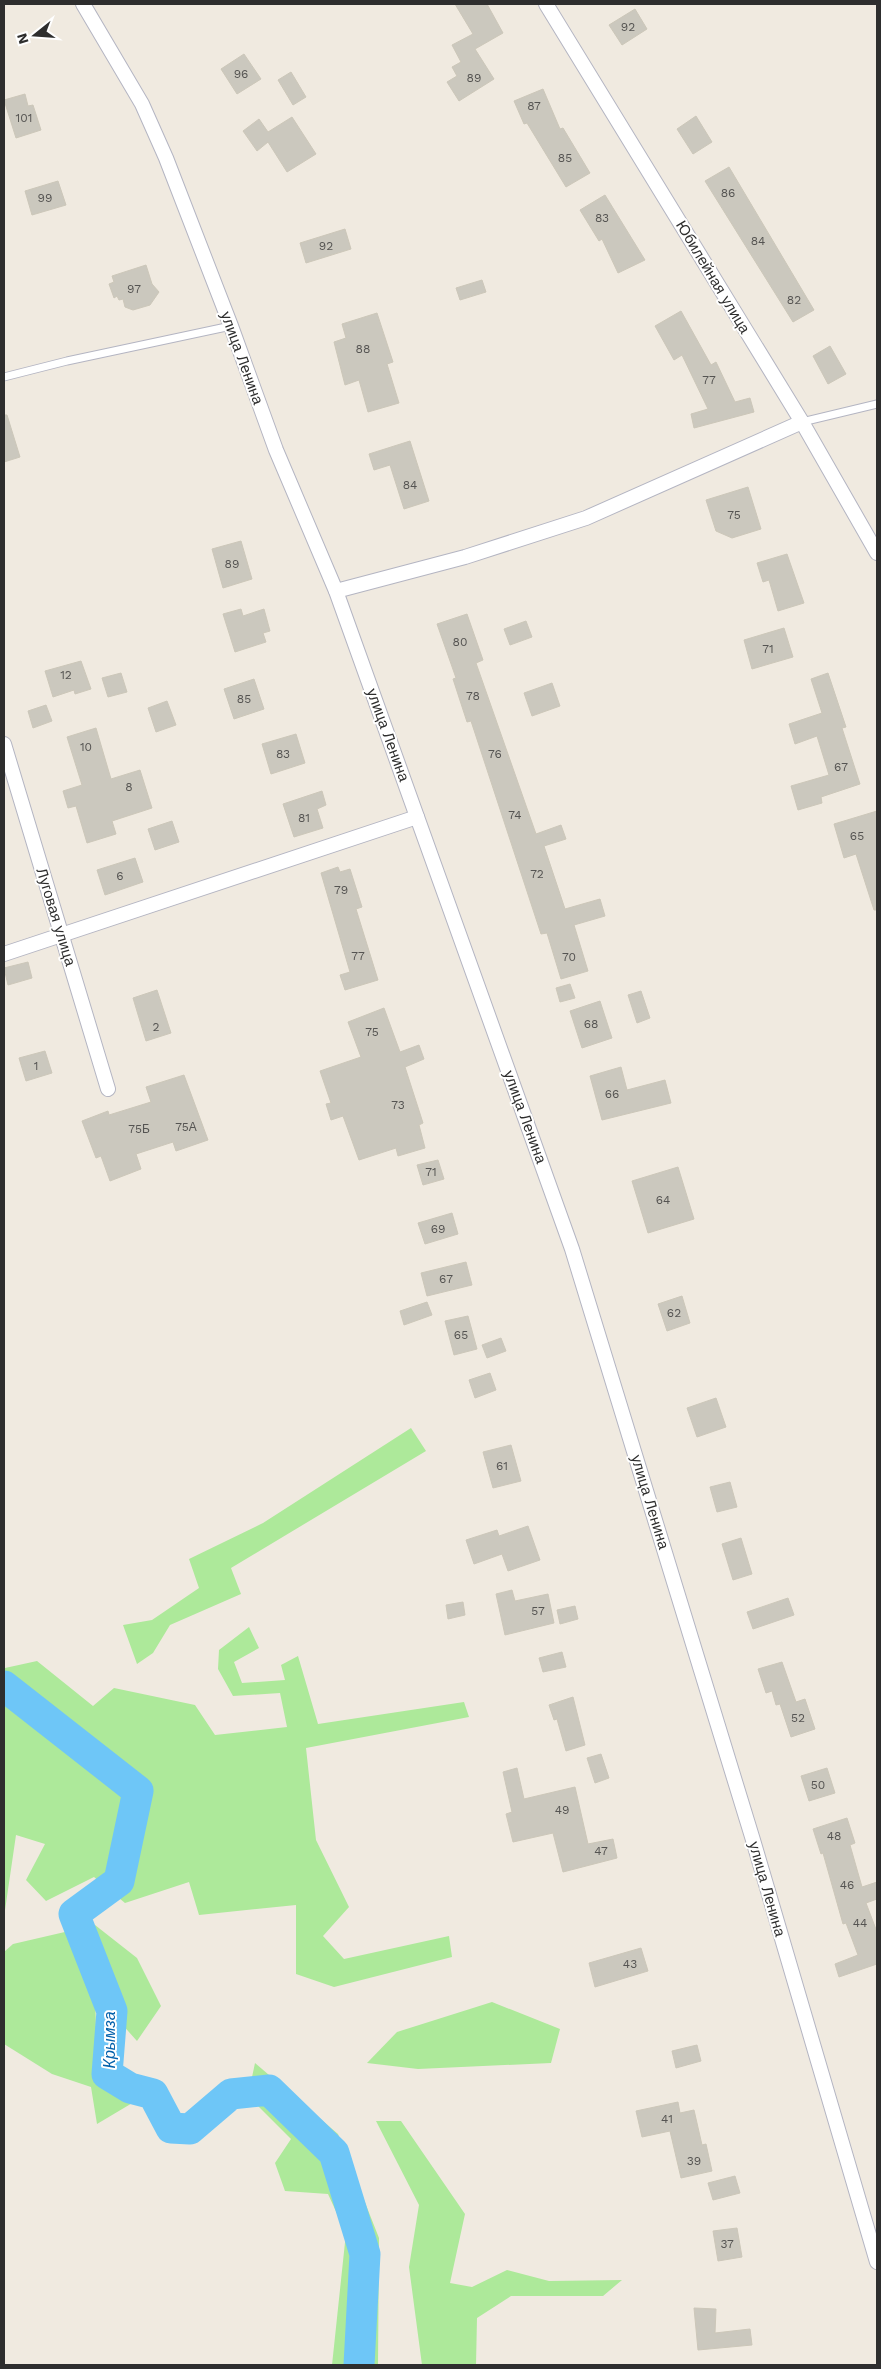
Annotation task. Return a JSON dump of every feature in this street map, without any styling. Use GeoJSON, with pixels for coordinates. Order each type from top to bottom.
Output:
{"type":"FeatureCollection","features":[{"type":"Feature","properties":{"kind":"street","name":"улица Ленина"},"geometry":{"type":"LineString","coordinates":[[83,4],[142,104],[166,158],[231,326],[276,450],[336,591],[572,1249],[753,1840],[877,2262]]}},
{"type":"Feature","properties":{"kind":"street","name":"Юбилейная улица"},"geometry":{"type":"LineString","coordinates":[[546,4],[802,422],[877,553]]}},
{"type":"Feature","properties":{"kind":"street"},"geometry":{"type":"LineString","coordinates":[[336,591],[465,557],[586,518],[802,422]]}},
{"type":"Feature","properties":{"kind":"street","name":"Луговая улица"},"geometry":{"type":"LineString","coordinates":[[4,744],[108,1089]]}},
{"type":"Feature","properties":{"kind":"street"},"geometry":{"type":"LineString","coordinates":[[4,954],[417,817]]}},
{"type":"Feature","properties":{"kind":"lane"},"geometry":{"type":"LineString","coordinates":[[4,377],[67,361],[231,326]]}},
{"type":"Feature","properties":{"kind":"lane"},"geometry":{"type":"LineString","coordinates":[[802,422],[877,404]]}},
{"type":"Feature","properties":{"kind":"green space"},"geometry":{"type":"Polygon","coordinates":[[[411,1428],[426,1451],[231,1568],[241,1594],[170,1625],[153,1653],[137,1664],[123,1625],[152,1620],[199,1588],[189,1559],[263,1523],[411,1428]]]}},
{"type":"Feature","properties":{"kind":"green space"},"geometry":{"type":"Polygon","coordinates":[[[249,1627],[259,1648],[234,1662],[242,1683],[285,1680],[281,1665],[298,1656],[318,1724],[464,1702],[469,1717],[306,1748],[316,1840],[349,1907],[323,1936],[344,1959],[449,1936],[452,1957],[334,1987],[296,1974],[296,1905],[199,1915],[189,1882],[125,1903],[94,1877],[46,1901],[26,1880],[45,1844],[16,1835],[4,1917],[5,1668],[37,1661],[93,1706],[114,1688],[195,1705],[215,1735],[287,1727],[280,1693],[233,1696],[218,1669],[219,1650],[249,1627]]]}},
{"type":"Feature","properties":{"kind":"green space"},"geometry":{"type":"Polygon","coordinates":[[[95,1925],[137,1958],[161,2006],[137,2041],[95,1994],[97,2060],[139,2099],[97,2124],[91,2087],[52,2074],[4,2044],[4,1952],[13,1944],[95,1925]]]}},
{"type":"Feature","properties":{"kind":"green space"},"geometry":{"type":"Polygon","coordinates":[[[492,2002],[560,2029],[551,2063],[418,2069],[367,2063],[397,2032],[492,2002]]]}},
{"type":"Feature","properties":{"kind":"green space"},"geometry":{"type":"Polygon","coordinates":[[[255,2063],[338,2134],[379,2238],[378,2365],[332,2365],[346,2233],[328,2194],[285,2191],[275,2163],[291,2139],[248,2096],[255,2063]]]}},
{"type":"Feature","properties":{"kind":"green space"},"geometry":{"type":"Polygon","coordinates":[[[376,2121],[401,2121],[465,2214],[450,2283],[472,2287],[507,2270],[549,2281],[622,2280],[603,2296],[511,2296],[477,2318],[476,2365],[422,2365],[409,2267],[419,2205],[376,2121]]]}},
{"type":"Feature","properties":{"kind":"building"},"geometry":{"type":"Polygon","coordinates":[[[455,4],[487,4],[503,33],[475,49],[494,79],[459,101],[447,82],[457,76],[452,67],[461,62],[452,45],[473,34],[455,4]]]}},
{"type":"Feature","properties":{"kind":"building"},"geometry":{"type":"Polygon","coordinates":[[[635,9],[647,29],[622,45],[609,25],[635,9]]]}},
{"type":"Feature","properties":{"kind":"building"},"geometry":{"type":"Polygon","coordinates":[[[244,54],[261,79],[237,94],[221,69],[244,54]]]}},
{"type":"Feature","properties":{"kind":"building"},"geometry":{"type":"Polygon","coordinates":[[[291,72],[306,97],[293,105],[278,80],[291,72]]]}},
{"type":"Feature","properties":{"kind":"building"},"geometry":{"type":"Polygon","coordinates":[[[543,89],[560,129],[563,128],[590,173],[566,187],[527,123],[524,124],[514,101],[543,89]]]}},
{"type":"Feature","properties":{"kind":"building"},"geometry":{"type":"Polygon","coordinates":[[[25,94],[28,106],[33,105],[41,130],[16,138],[4,100],[25,94]]]}},
{"type":"Feature","properties":{"kind":"building"},"geometry":{"type":"Polygon","coordinates":[[[696,116],[712,142],[693,154],[677,129],[696,116]]]}},
{"type":"Feature","properties":{"kind":"building"},"geometry":{"type":"Polygon","coordinates":[[[292,117],[316,154],[287,172],[268,142],[257,151],[243,131],[259,119],[268,132],[292,117]]]}},
{"type":"Feature","properties":{"kind":"building"},"geometry":{"type":"Polygon","coordinates":[[[729,167],[814,310],[793,322],[705,181],[729,167]]]}},
{"type":"Feature","properties":{"kind":"building"},"geometry":{"type":"Polygon","coordinates":[[[58,181],[66,205],[32,215],[25,191],[58,181]]]}},
{"type":"Feature","properties":{"kind":"building"},"geometry":{"type":"Polygon","coordinates":[[[605,195],[645,260],[618,273],[602,239],[599,241],[580,210],[605,195]]]}},
{"type":"Feature","properties":{"kind":"building"},"geometry":{"type":"Polygon","coordinates":[[[345,229],[351,249],[306,263],[300,243],[345,229]]]}},
{"type":"Feature","properties":{"kind":"building"},"geometry":{"type":"Polygon","coordinates":[[[146,265],[152,284],[159,292],[150,305],[133,310],[125,307],[123,299],[119,300],[117,296],[114,298],[109,284],[114,282],[112,276],[146,265]]]}},
{"type":"Feature","properties":{"kind":"building"},"geometry":{"type":"Polygon","coordinates":[[[482,280],[486,292],[460,300],[456,288],[482,280]]]}},
{"type":"Feature","properties":{"kind":"building"},"geometry":{"type":"Polygon","coordinates":[[[681,311],[711,365],[716,362],[735,402],[750,398],[754,412],[694,428],[691,414],[708,409],[682,355],[674,360],[655,326],[681,311]]]}},
{"type":"Feature","properties":{"kind":"building"},"geometry":{"type":"Polygon","coordinates":[[[377,313],[393,362],[387,364],[399,403],[368,412],[359,380],[345,385],[334,342],[346,338],[342,324],[377,313]]]}},
{"type":"Feature","properties":{"kind":"building"},"geometry":{"type":"Polygon","coordinates":[[[830,346],[846,374],[828,384],[813,356],[830,346]]]}},
{"type":"Feature","properties":{"kind":"building"},"geometry":{"type":"Polygon","coordinates":[[[4,415],[7,415],[20,457],[4,462],[4,415]]]}},
{"type":"Feature","properties":{"kind":"building"},"geometry":{"type":"Polygon","coordinates":[[[410,441],[429,501],[404,509],[390,465],[374,470],[369,454],[410,441]]]}},
{"type":"Feature","properties":{"kind":"building"},"geometry":{"type":"Polygon","coordinates":[[[748,487],[761,529],[732,538],[716,531],[706,500],[748,487]]]}},
{"type":"Feature","properties":{"kind":"building"},"geometry":{"type":"Polygon","coordinates":[[[241,541],[252,579],[223,588],[212,549],[241,541]]]}},
{"type":"Feature","properties":{"kind":"building"},"geometry":{"type":"Polygon","coordinates":[[[787,554],[804,603],[778,611],[769,580],[763,582],[757,563],[787,554]]]}},
{"type":"Feature","properties":{"kind":"building"},"geometry":{"type":"Polygon","coordinates":[[[241,609],[243,616],[264,609],[270,631],[263,633],[266,642],[235,652],[223,614],[241,609]]]}},
{"type":"Feature","properties":{"kind":"building"},"geometry":{"type":"Polygon","coordinates":[[[467,614],[483,660],[476,663],[536,834],[561,825],[566,839],[544,846],[565,909],[600,899],[605,916],[574,925],[588,971],[561,979],[547,933],[541,934],[471,721],[467,722],[453,679],[456,678],[437,624],[467,614]]]}},
{"type":"Feature","properties":{"kind":"building"},"geometry":{"type":"Polygon","coordinates":[[[526,621],[532,637],[510,645],[504,629],[526,621]]]}},
{"type":"Feature","properties":{"kind":"building"},"geometry":{"type":"Polygon","coordinates":[[[784,628],[793,657],[752,669],[744,640],[784,628]]]}},
{"type":"Feature","properties":{"kind":"building"},"geometry":{"type":"Polygon","coordinates":[[[81,661],[91,689],[75,694],[74,690],[53,697],[45,671],[81,661]]]}},
{"type":"Feature","properties":{"kind":"building"},"geometry":{"type":"Polygon","coordinates":[[[121,673],[127,692],[108,697],[102,678],[121,673]]]}},
{"type":"Feature","properties":{"kind":"building"},"geometry":{"type":"Polygon","coordinates":[[[828,673],[846,727],[842,728],[860,784],[821,797],[822,803],[798,810],[791,786],[829,775],[817,736],[795,744],[789,724],[822,713],[811,679],[828,673]]]}},
{"type":"Feature","properties":{"kind":"building"},"geometry":{"type":"Polygon","coordinates":[[[254,679],[264,709],[234,719],[224,689],[254,679]]]}},
{"type":"Feature","properties":{"kind":"building"},"geometry":{"type":"Polygon","coordinates":[[[552,683],[560,706],[532,716],[524,693],[552,683]]]}},
{"type":"Feature","properties":{"kind":"building"},"geometry":{"type":"Polygon","coordinates":[[[167,701],[176,725],[156,732],[148,708],[167,701]]]}},
{"type":"Feature","properties":{"kind":"building"},"geometry":{"type":"Polygon","coordinates":[[[46,705],[52,721],[33,728],[28,711],[46,705]]]}},
{"type":"Feature","properties":{"kind":"building"},"geometry":{"type":"Polygon","coordinates":[[[96,728],[111,779],[140,770],[152,808],[112,821],[116,834],[87,843],[76,806],[68,808],[63,791],[82,785],[67,737],[96,728]]]}},
{"type":"Feature","properties":{"kind":"building"},"geometry":{"type":"Polygon","coordinates":[[[296,734],[305,763],[271,774],[262,744],[296,734]]]}},
{"type":"Feature","properties":{"kind":"building"},"geometry":{"type":"Polygon","coordinates":[[[322,791],[326,805],[317,809],[323,828],[294,837],[283,804],[322,791]]]}},
{"type":"Feature","properties":{"kind":"building"},"geometry":{"type":"Polygon","coordinates":[[[877,811],[877,910],[874,910],[856,854],[844,858],[834,824],[877,811]]]}},
{"type":"Feature","properties":{"kind":"building"},"geometry":{"type":"Polygon","coordinates":[[[172,821],[179,842],[155,850],[148,829],[172,821]]]}},
{"type":"Feature","properties":{"kind":"building"},"geometry":{"type":"Polygon","coordinates":[[[135,858],[143,882],[105,895],[97,870],[135,858]]]}},
{"type":"Feature","properties":{"kind":"building"},"geometry":{"type":"Polygon","coordinates":[[[338,867],[340,872],[350,869],[362,907],[356,909],[378,980],[345,990],[340,975],[350,972],[321,873],[338,867]]]}},
{"type":"Feature","properties":{"kind":"building"},"geometry":{"type":"Polygon","coordinates":[[[28,962],[32,978],[8,985],[4,968],[28,962]]]}},
{"type":"Feature","properties":{"kind":"building"},"geometry":{"type":"Polygon","coordinates":[[[570,984],[575,998],[560,1002],[556,988],[570,984]]]}},
{"type":"Feature","properties":{"kind":"building"},"geometry":{"type":"Polygon","coordinates":[[[157,990],[171,1033],[146,1041],[133,998],[157,990]]]}},
{"type":"Feature","properties":{"kind":"building"},"geometry":{"type":"Polygon","coordinates":[[[641,991],[650,1018],[637,1023],[628,995],[641,991]]]}},
{"type":"Feature","properties":{"kind":"building"},"geometry":{"type":"Polygon","coordinates":[[[600,1001],[612,1038],[582,1048],[570,1011],[600,1001]]]}},
{"type":"Feature","properties":{"kind":"building"},"geometry":{"type":"Polygon","coordinates":[[[384,1008],[400,1052],[419,1045],[424,1059],[405,1067],[423,1123],[419,1125],[425,1148],[398,1156],[396,1148],[359,1160],[343,1116],[331,1120],[326,1104],[331,1103],[320,1071],[361,1057],[348,1022],[384,1008]]]}},
{"type":"Feature","properties":{"kind":"building"},"geometry":{"type":"Polygon","coordinates":[[[45,1051],[52,1073],[26,1081],[19,1058],[45,1051]]]}},
{"type":"Feature","properties":{"kind":"building"},"geometry":{"type":"Polygon","coordinates":[[[621,1067],[627,1090],[665,1080],[671,1103],[602,1120],[590,1076],[621,1067]]]}},
{"type":"Feature","properties":{"kind":"building"},"geometry":{"type":"Polygon","coordinates":[[[184,1075],[208,1140],[176,1151],[173,1142],[136,1154],[141,1169],[110,1181],[101,1156],[96,1158],[82,1121],[108,1111],[109,1115],[151,1102],[146,1087],[184,1075]]]}},
{"type":"Feature","properties":{"kind":"building"},"geometry":{"type":"Polygon","coordinates":[[[438,1160],[444,1179],[423,1185],[417,1165],[438,1160]]]}},
{"type":"Feature","properties":{"kind":"building"},"geometry":{"type":"Polygon","coordinates":[[[678,1167],[694,1219],[648,1233],[632,1181],[678,1167]]]}},
{"type":"Feature","properties":{"kind":"building"},"geometry":{"type":"Polygon","coordinates":[[[452,1213],[458,1234],[425,1244],[418,1223],[452,1213]]]}},
{"type":"Feature","properties":{"kind":"building"},"geometry":{"type":"Polygon","coordinates":[[[466,1262],[472,1285],[427,1296],[421,1273],[466,1262]]]}},
{"type":"Feature","properties":{"kind":"building"},"geometry":{"type":"Polygon","coordinates":[[[682,1296],[690,1323],[667,1331],[658,1304],[682,1296]]]}},
{"type":"Feature","properties":{"kind":"building"},"geometry":{"type":"Polygon","coordinates":[[[427,1302],[432,1315],[404,1325],[400,1311],[427,1302]]]}},
{"type":"Feature","properties":{"kind":"building"},"geometry":{"type":"Polygon","coordinates":[[[468,1316],[477,1349],[454,1355],[445,1321],[468,1316]]]}},
{"type":"Feature","properties":{"kind":"building"},"geometry":{"type":"Polygon","coordinates":[[[501,1338],[506,1351],[487,1358],[482,1345],[501,1338]]]}},
{"type":"Feature","properties":{"kind":"building"},"geometry":{"type":"Polygon","coordinates":[[[490,1373],[496,1390],[475,1398],[469,1380],[490,1373]]]}},
{"type":"Feature","properties":{"kind":"building"},"geometry":{"type":"Polygon","coordinates":[[[716,1398],[726,1427],[697,1437],[687,1408],[716,1398]]]}},
{"type":"Feature","properties":{"kind":"building"},"geometry":{"type":"Polygon","coordinates":[[[511,1445],[521,1481],[493,1488],[483,1452],[511,1445]]]}},
{"type":"Feature","properties":{"kind":"building"},"geometry":{"type":"Polygon","coordinates":[[[730,1482],[737,1507],[717,1512],[710,1487],[730,1482]]]}},
{"type":"Feature","properties":{"kind":"building"},"geometry":{"type":"Polygon","coordinates":[[[528,1526],[540,1560],[508,1571],[502,1554],[474,1564],[466,1540],[497,1530],[499,1536],[528,1526]]]}},
{"type":"Feature","properties":{"kind":"building"},"geometry":{"type":"Polygon","coordinates":[[[741,1538],[752,1574],[733,1580],[722,1544],[741,1538]]]}},
{"type":"Feature","properties":{"kind":"building"},"geometry":{"type":"Polygon","coordinates":[[[512,1590],[515,1601],[548,1594],[554,1623],[505,1635],[496,1594],[512,1590]]]}},
{"type":"Feature","properties":{"kind":"building"},"geometry":{"type":"Polygon","coordinates":[[[788,1598],[794,1615],[753,1629],[747,1612],[788,1598]]]}},
{"type":"Feature","properties":{"kind":"building"},"geometry":{"type":"Polygon","coordinates":[[[463,1602],[465,1615],[448,1619],[446,1605],[463,1602]]]}},
{"type":"Feature","properties":{"kind":"building"},"geometry":{"type":"Polygon","coordinates":[[[575,1606],[578,1619],[560,1624],[557,1610],[575,1606]]]}},
{"type":"Feature","properties":{"kind":"building"},"geometry":{"type":"Polygon","coordinates":[[[562,1652],[566,1667],[543,1672],[539,1658],[562,1652]]]}},
{"type":"Feature","properties":{"kind":"building"},"geometry":{"type":"Polygon","coordinates":[[[782,1662],[796,1702],[805,1699],[815,1729],[791,1737],[780,1704],[776,1705],[772,1691],[766,1693],[758,1669],[782,1662]]]}},
{"type":"Feature","properties":{"kind":"building"},"geometry":{"type":"Polygon","coordinates":[[[573,1697],[585,1745],[566,1751],[557,1719],[554,1720],[549,1705],[573,1697]]]}},
{"type":"Feature","properties":{"kind":"building"},"geometry":{"type":"Polygon","coordinates":[[[601,1754],[609,1778],[595,1783],[587,1758],[601,1754]]]}},
{"type":"Feature","properties":{"kind":"building"},"geometry":{"type":"Polygon","coordinates":[[[517,1768],[524,1799],[575,1787],[588,1844],[613,1839],[617,1858],[563,1872],[553,1833],[513,1842],[506,1814],[512,1812],[503,1772],[517,1768]]]}},
{"type":"Feature","properties":{"kind":"building"},"geometry":{"type":"Polygon","coordinates":[[[827,1768],[835,1793],[809,1801],[801,1776],[827,1768]]]}},
{"type":"Feature","properties":{"kind":"building"},"geometry":{"type":"Polygon","coordinates":[[[847,1818],[855,1843],[850,1845],[862,1887],[877,1882],[877,1899],[866,1903],[877,1932],[877,1964],[839,1977],[835,1964],[858,1955],[846,1923],[843,1924],[823,1853],[821,1854],[813,1829],[847,1818]]]}},
{"type":"Feature","properties":{"kind":"building"},"geometry":{"type":"Polygon","coordinates":[[[641,1948],[648,1971],[595,1987],[589,1963],[641,1948]]]}},
{"type":"Feature","properties":{"kind":"building"},"geometry":{"type":"Polygon","coordinates":[[[697,2045],[701,2061],[676,2068],[672,2051],[697,2045]]]}},
{"type":"Feature","properties":{"kind":"building"},"geometry":{"type":"Polygon","coordinates":[[[678,2102],[680,2113],[694,2110],[702,2145],[706,2144],[712,2171],[681,2178],[670,2131],[642,2137],[636,2111],[678,2102]]]}},
{"type":"Feature","properties":{"kind":"building"},"geometry":{"type":"Polygon","coordinates":[[[735,2176],[740,2193],[713,2200],[708,2183],[735,2176]]]}},
{"type":"Feature","properties":{"kind":"building"},"geometry":{"type":"Polygon","coordinates":[[[737,2228],[742,2257],[718,2261],[713,2231],[737,2228]]]}},
{"type":"Feature","properties":{"kind":"building"},"geometry":{"type":"Polygon","coordinates":[[[694,2308],[716,2309],[715,2333],[750,2329],[752,2345],[698,2350],[694,2308]]]}},
{"type":"Feature","properties":{"kind":"waterway","name":"Крымза"},"geometry":{"type":"LineString","coordinates":[[4,1686],[138,1791],[119,1881],[74,1914],[112,2011],[107,2074],[130,2088],[153,2094],[171,2128],[190,2129],[231,2094],[269,2090],[334,2153],[365,2254],[359,2365]]}}]}
